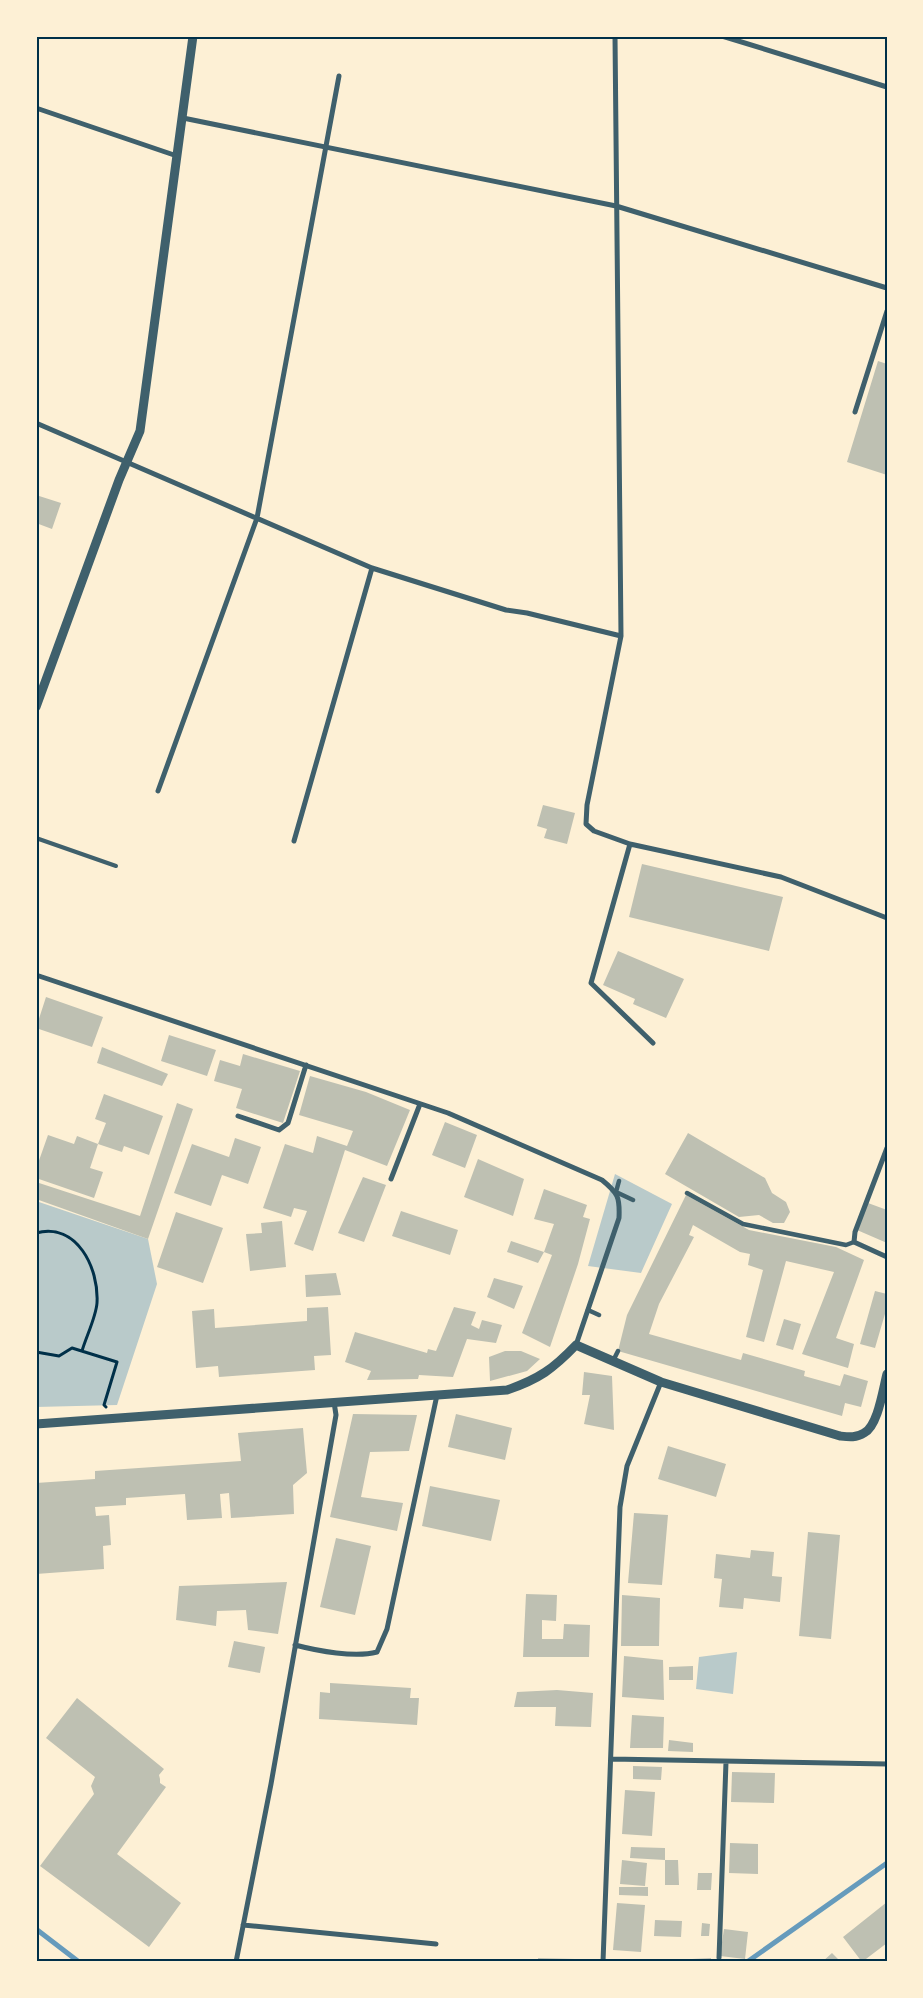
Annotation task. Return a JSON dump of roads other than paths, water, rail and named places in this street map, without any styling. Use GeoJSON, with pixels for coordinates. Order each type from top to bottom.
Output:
{"type":"FeatureCollection","features":[{"type":"Feature","properties":{"kind":"street"},"geometry":{"type":"LineString","coordinates":[[37,702],[140,432],[193,36]]}},
{"type":"Feature","properties":{"kind":"street"},"geometry":{"type":"LineString","coordinates":[[615,36],[621,636],[587,805],[586,824],[594,831],[630,844],[781,877],[887,918]]}},
{"type":"Feature","properties":{"kind":"street"},"geometry":{"type":"LineString","coordinates":[[722,36],[887,88]]}},
{"type":"Feature","properties":{"kind":"street"},"geometry":{"type":"LineString","coordinates":[[158,791],[257,518],[339,76]]}},
{"type":"Feature","properties":{"kind":"street"},"geometry":{"type":"LineString","coordinates":[[36,108],[176,156]]}},
{"type":"Feature","properties":{"kind":"street"},"geometry":{"type":"LineString","coordinates":[[183,118],[616,206],[887,288]]}},
{"type":"Feature","properties":{"kind":"street"},"geometry":{"type":"LineString","coordinates":[[855,412],[887,311]]}},
{"type":"Feature","properties":{"kind":"street"},"geometry":{"type":"LineString","coordinates":[[36,423],[372,568],[506,610],[527,613],[621,636]]}},
{"type":"Feature","properties":{"kind":"street"},"geometry":{"type":"LineString","coordinates":[[294,841],[372,568]]}},
{"type":"Feature","properties":{"kind":"street"},"geometry":{"type":"LineString","coordinates":[[630,844],[591,983],[653,1043]]}},
{"type":"Feature","properties":{"kind":"street"},"geometry":{"type":"LineString","coordinates":[[36,975],[448,1113],[602,1180],[616,1192],[633,1200]]}},
{"type":"Feature","properties":{"kind":"street"},"geometry":{"type":"LineString","coordinates":[[238,1116],[279,1130],[284,1127],[288,1123],[306,1065]]}},
{"type":"Feature","properties":{"kind":"street"},"geometry":{"type":"LineString","coordinates":[[391,1180],[420,1104]]}},
{"type":"Feature","properties":{"kind":"street"},"geometry":{"type":"LineString","coordinates":[[854,1242],[855,1232],[887,1148]]}},
{"type":"Feature","properties":{"kind":"street"},"geometry":{"type":"LineString","coordinates":[[36,1424],[507,1390],[532,1382],[561,1360],[576,1345],[619,1218],[620,1204],[616,1192],[619,1181]]}},
{"type":"Feature","properties":{"kind":"street"},"geometry":{"type":"LineString","coordinates":[[687,1193],[743,1224],[846,1245],[854,1242],[887,1256]]}},
{"type":"Feature","properties":{"kind":"street"},"geometry":{"type":"LineString","coordinates":[[588,1310],[599,1315]]}},
{"type":"Feature","properties":{"kind":"street"},"geometry":{"type":"LineString","coordinates":[[576,1345],[661,1382],[840,1436],[855,1437],[866,1433],[874,1422],[887,1374]]}},
{"type":"Feature","properties":{"kind":"street"},"geometry":{"type":"LineString","coordinates":[[613,1361],[618,1351]]}},
{"type":"Feature","properties":{"kind":"street"},"geometry":{"type":"LineString","coordinates":[[603,1962],[620,1507],[627,1466],[661,1382]]}},
{"type":"Feature","properties":{"kind":"street"},"geometry":{"type":"LineString","coordinates":[[295,1645],[315,1650],[368,1654],[377,1652],[388,1629],[437,1395]]}},
{"type":"Feature","properties":{"kind":"street"},"geometry":{"type":"LineString","coordinates":[[236,1962],[336,1415],[334,1402]]}},
{"type":"Feature","properties":{"kind":"street"},"geometry":{"type":"LineString","coordinates":[[611,1759],[887,1764]]}},
{"type":"Feature","properties":{"kind":"street"},"geometry":{"type":"LineString","coordinates":[[720,1958],[726,1762]]}},
{"type":"Feature","properties":{"kind":"street"},"geometry":{"type":"LineString","coordinates":[[243,1925],[436,1944]]}},
{"type":"Feature","properties":{"kind":"lane"},"geometry":{"type":"LineString","coordinates":[[36,838],[116,866]]}},
{"type":"Feature","properties":{"kind":"waterway"},"geometry":{"type":"LineString","coordinates":[[747,1962],[887,1863]]}},
{"type":"Feature","properties":{"kind":"waterway"},"geometry":{"type":"LineString","coordinates":[[36,1929],[79,1962]]}}]}
